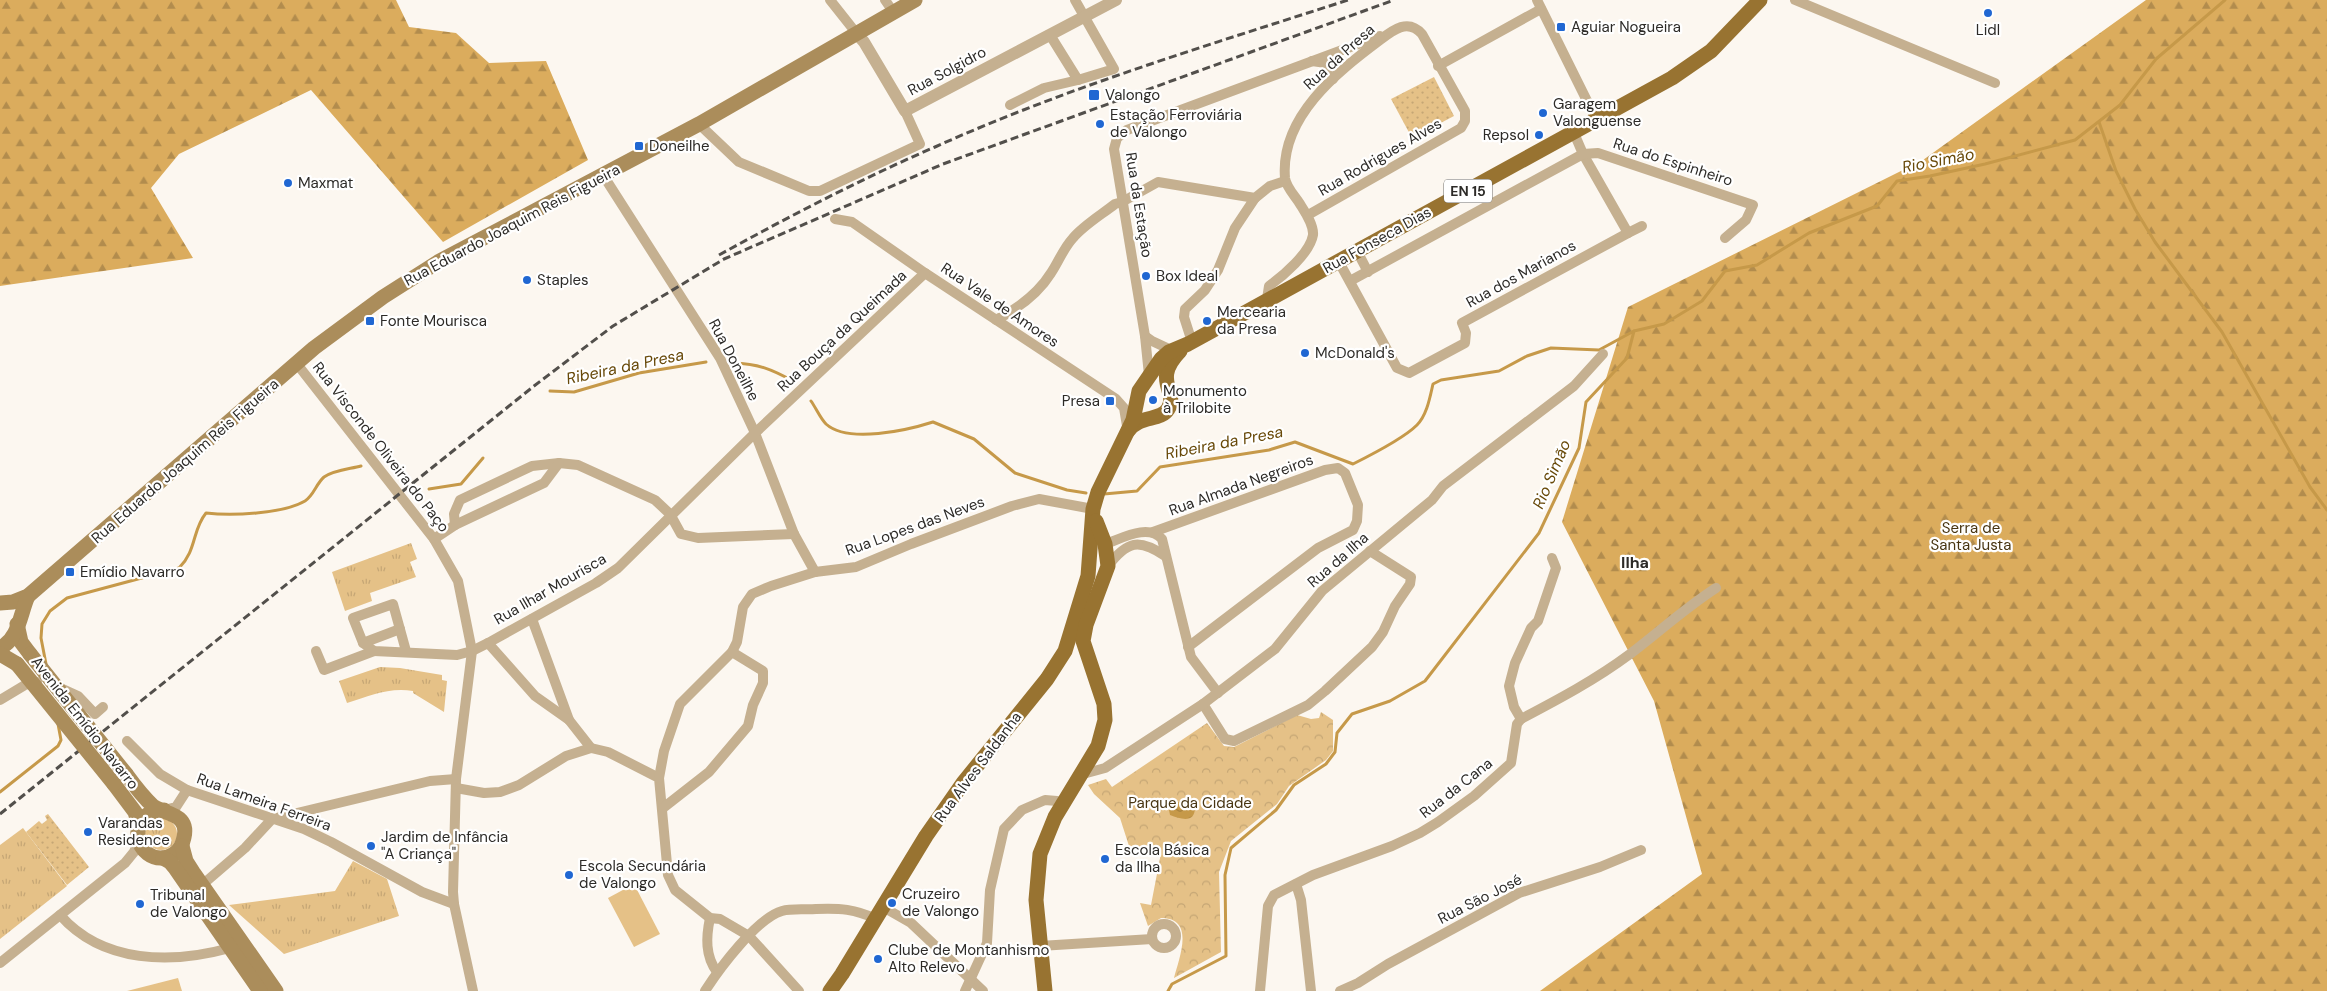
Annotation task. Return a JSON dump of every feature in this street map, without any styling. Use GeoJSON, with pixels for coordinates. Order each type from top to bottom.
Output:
{"type":"FeatureCollection","features":[{"type":"Feature","properties":{"kind":"main road","name":"Rua Eduardo Joaquim Reis Figueira"},"geometry":{"type":"LineString","coordinates":[[0,604],[13,602],[28,596],[345,324],[438,262],[699,124],[916,0]]}},
{"type":"Feature","properties":{"kind":"main road","name":"Rua Fonseca Dias"},"geometry":{"type":"LineString","coordinates":[[1127,432],[1136,422],[1142,399],[1155,365],[1174,346],[1339,262],[1597,121],[1695,64],[1711,51],[1760,0]]}},
{"type":"Feature","properties":{"kind":"main road","name":"Rua Fonseca Dias"},"geometry":{"type":"LineString","coordinates":[[1142,399],[1162,416],[1166,412],[1170,402],[1167,386],[1174,346]]}},
{"type":"Feature","properties":{"kind":"main road"},"geometry":{"type":"LineString","coordinates":[[1142,399],[1148,384],[1167,386]]}},
{"type":"Feature","properties":{"kind":"main road"},"geometry":{"type":"LineString","coordinates":[[1045,991],[1036,900],[1040,854],[1046,836],[1083,774],[1098,746],[1102,733],[1104,704],[1075,638],[1088,576],[1094,509],[1098,492],[1127,432]]}},
{"type":"Feature","properties":{"kind":"main road"},"geometry":{"type":"LineString","coordinates":[[1075,638],[1108,566],[1105,544],[1094,509]]}},
{"type":"Feature","properties":{"kind":"main road"},"geometry":{"type":"LineString","coordinates":[[1088,576],[1096,553],[1105,544]]}},
{"type":"Feature","properties":{"kind":"main road","name":"Rua Eduardo Joaquim Reis Figueira"},"geometry":{"type":"LineString","coordinates":[[0,648],[9,644],[15,636],[28,596]]}},
{"type":"Feature","properties":{"kind":"main road","name":"Avenida Emídio Navarro"},"geometry":{"type":"LineString","coordinates":[[0,604],[7,607],[14,615],[21,642],[126,774],[148,801],[156,808],[171,814]]}},
{"type":"Feature","properties":{"kind":"main road","name":"Rua Alves Saldanha"},"geometry":{"type":"LineString","coordinates":[[830,991],[926,836],[963,783],[1046,679],[1075,638]]}},
{"type":"Feature","properties":{"kind":"main road","name":"Avenida Emídio Navarro"},"geometry":{"type":"LineString","coordinates":[[0,654],[17,664],[135,812],[139,825],[138,841]]}},
{"type":"Feature","properties":{"kind":"main road"},"geometry":{"type":"LineString","coordinates":[[139,825],[150,813],[171,814],[184,831],[182,846],[186,861],[276,991]]}},
{"type":"Feature","properties":{"kind":"main road"},"geometry":{"type":"LineString","coordinates":[[138,841],[148,854],[163,858],[175,868],[260,991]]}},
{"type":"Feature","properties":{"kind":"main road"},"geometry":{"type":"LineString","coordinates":[[163,858],[170,856],[182,846]]}},
{"type":"Feature","properties":{"kind":"street"},"geometry":{"type":"LineString","coordinates":[[830,0],[864,42],[905,111]]}},
{"type":"Feature","properties":{"kind":"street"},"geometry":{"type":"LineString","coordinates":[[885,0],[894,13]]}},
{"type":"Feature","properties":{"kind":"street"},"geometry":{"type":"LineString","coordinates":[[1010,105],[1044,88],[1114,69],[1076,0]]}},
{"type":"Feature","properties":{"kind":"street","name":"Rua Solgidro"},"geometry":{"type":"LineString","coordinates":[[699,124],[739,162],[809,191],[820,191],[920,144],[905,111],[1116,0]]}},
{"type":"Feature","properties":{"kind":"street"},"geometry":{"type":"LineString","coordinates":[[1795,0],[1995,83]]}},
{"type":"Feature","properties":{"kind":"street"},"geometry":{"type":"LineString","coordinates":[[1438,66],[1539,4],[1597,121]]}},
{"type":"Feature","properties":{"kind":"street","name":"Rua da Presa"},"geometry":{"type":"LineString","coordinates":[[1285,181],[1284,168],[1288,148],[1298,122],[1311,101],[1333,79],[1390,32],[1405,25],[1416,28],[1422,34],[1438,66]]}},
{"type":"Feature","properties":{"kind":"street","name":"Rua da Estação"},"geometry":{"type":"LineString","coordinates":[[1142,399],[1147,352],[1114,149],[1117,138],[1127,130],[1390,32]]}},
{"type":"Feature","properties":{"kind":"street"},"geometry":{"type":"LineString","coordinates":[[1050,35],[1078,80]]}},
{"type":"Feature","properties":{"kind":"street"},"geometry":{"type":"LineString","coordinates":[[1312,61],[1326,63],[1331,70],[1333,79]]}},
{"type":"Feature","properties":{"kind":"street","name":"Rua Rodrigues Alves"},"geometry":{"type":"LineString","coordinates":[[1308,215],[1461,128],[1465,121],[1465,111],[1438,66]]}},
{"type":"Feature","properties":{"kind":"street"},"geometry":{"type":"LineString","coordinates":[[1574,133],[1583,154],[1628,233]]}},
{"type":"Feature","properties":{"kind":"street","name":"Rua do Espinheiro"},"geometry":{"type":"LineString","coordinates":[[1583,154],[1598,153],[1753,205],[1746,220],[1725,238]]}},
{"type":"Feature","properties":{"kind":"street"},"geometry":{"type":"LineString","coordinates":[[1350,281],[1583,154]]}},
{"type":"Feature","properties":{"kind":"street","name":"Rua Doneilhe"},"geometry":{"type":"LineString","coordinates":[[603,175],[720,358],[755,433],[794,534],[815,572]]}},
{"type":"Feature","properties":{"kind":"street"},"geometry":{"type":"LineString","coordinates":[[1167,386],[1162,367],[1169,358],[1174,346],[1185,309],[1205,290],[1218,270],[1235,228],[1255,198],[1270,186],[1285,181],[1308,215],[1313,234],[1309,243],[1287,273],[1269,286],[1267,299]]}},
{"type":"Feature","properties":{"kind":"street"},"geometry":{"type":"LineString","coordinates":[[996,320],[1016,309],[1029,298],[1051,274],[1060,253],[1074,236],[1115,204],[1158,182],[1255,198]]}},
{"type":"Feature","properties":{"kind":"street","name":"Rua Vale de Amores"},"geometry":{"type":"LineString","coordinates":[[835,219],[852,222],[925,273],[1118,400]]}},
{"type":"Feature","properties":{"kind":"street","name":"Rua dos Marianos"},"geometry":{"type":"LineString","coordinates":[[1339,262],[1397,368],[1410,373],[1465,344],[1466,333],[1462,324],[1642,226]]}},
{"type":"Feature","properties":{"kind":"street"},"geometry":{"type":"LineString","coordinates":[[1357,251],[1368,272]]}},
{"type":"Feature","properties":{"kind":"street","name":"Rua Bouça da Queimada"},"geometry":{"type":"LineString","coordinates":[[670,514],[925,273]]}},
{"type":"Feature","properties":{"kind":"street"},"geometry":{"type":"LineString","coordinates":[[1145,336],[1174,346]]}},
{"type":"Feature","properties":{"kind":"street"},"geometry":{"type":"LineString","coordinates":[[1147,352],[1150,347],[1174,346]]}},
{"type":"Feature","properties":{"kind":"street","name":"Rua da Ilha"},"geometry":{"type":"LineString","coordinates":[[1083,774],[1105,768],[1203,704],[1275,649],[1322,590],[1432,500],[1443,486],[1574,386],[1604,354]]}},
{"type":"Feature","properties":{"kind":"street","name":"Rua Visconde Oliveira do Paço"},"geometry":{"type":"LineString","coordinates":[[297,364],[434,539],[458,582],[472,651],[456,784],[454,904],[473,991]]}},
{"type":"Feature","properties":{"kind":"street"},"geometry":{"type":"LineString","coordinates":[[1118,400],[1129,398],[1142,399]]}},
{"type":"Feature","properties":{"kind":"street"},"geometry":{"type":"LineString","coordinates":[[1118,400],[1142,399]]}},
{"type":"Feature","properties":{"kind":"street"},"geometry":{"type":"LineString","coordinates":[[1118,400],[1127,415],[1127,432]]}},
{"type":"Feature","properties":{"kind":"street"},"geometry":{"type":"LineString","coordinates":[[455,526],[454,514],[460,500],[532,466],[559,463],[578,465],[655,500],[670,514],[681,534],[698,538],[794,534]]}},
{"type":"Feature","properties":{"kind":"street"},"geometry":{"type":"LineString","coordinates":[[434,539],[455,526],[544,483],[559,463]]}},
{"type":"Feature","properties":{"kind":"street","name":"Rua Almada Negreiros"},"geometry":{"type":"LineString","coordinates":[[1153,532],[1325,470],[1338,468],[1345,473],[1358,505],[1357,521],[1353,530],[1318,548],[1188,647]]}},
{"type":"Feature","properties":{"kind":"street","name":"Rua Lopes das Neves"},"geometry":{"type":"LineString","coordinates":[[799,991],[748,936],[720,919],[710,918],[675,890],[668,875],[660,778],[664,750],[680,704],[732,652],[737,642],[743,607],[752,594],[815,572],[856,567],[1012,506],[1039,499],[1094,509]]}},
{"type":"Feature","properties":{"kind":"street","name":"Rua Ilhar Mourisca"},"geometry":{"type":"LineString","coordinates":[[374,651],[406,651],[457,655],[472,651],[596,583],[618,568],[670,514]]}},
{"type":"Feature","properties":{"kind":"street"},"geometry":{"type":"LineString","coordinates":[[1105,544],[1141,532],[1153,532],[1162,539],[1191,657],[1218,693]]}},
{"type":"Feature","properties":{"kind":"street"},"geometry":{"type":"LineString","coordinates":[[1108,566],[1119,552],[1127,546],[1138,544],[1152,546],[1166,556]]}},
{"type":"Feature","properties":{"kind":"street"},"geometry":{"type":"LineString","coordinates":[[1203,704],[1225,739],[1234,741],[1308,705],[1325,691],[1372,647],[1383,632],[1395,606],[1410,584],[1411,577],[1370,551]]}},
{"type":"Feature","properties":{"kind":"street"},"geometry":{"type":"LineString","coordinates":[[1552,558],[1556,568],[1538,621],[1531,628],[1515,663],[1509,686],[1514,707],[1521,719],[1581,688],[1631,653],[1689,605],[1716,588]]}},
{"type":"Feature","properties":{"kind":"street"},"geometry":{"type":"LineString","coordinates":[[374,651],[363,643],[353,618],[393,604],[406,651]]}},
{"type":"Feature","properties":{"kind":"street"},"geometry":{"type":"LineString","coordinates":[[532,619],[569,720]]}},
{"type":"Feature","properties":{"kind":"street"},"geometry":{"type":"LineString","coordinates":[[363,643],[400,629]]}},
{"type":"Feature","properties":{"kind":"street"},"geometry":{"type":"LineString","coordinates":[[488,643],[536,696],[569,720],[591,748]]}},
{"type":"Feature","properties":{"kind":"street"},"geometry":{"type":"LineString","coordinates":[[316,651],[324,670],[374,651]]}},
{"type":"Feature","properties":{"kind":"street"},"geometry":{"type":"LineString","coordinates":[[663,808],[708,772],[748,726],[753,705],[763,683],[763,671],[732,652]]}},
{"type":"Feature","properties":{"kind":"street"},"geometry":{"type":"LineString","coordinates":[[0,700],[25,685],[43,682],[64,688],[78,696],[95,714],[103,707]]}},
{"type":"Feature","properties":{"kind":"street","name":"Rua da Cana"},"geometry":{"type":"LineString","coordinates":[[1260,991],[1268,906],[1274,895],[1313,875],[1420,834],[1438,822],[1474,796],[1511,763],[1518,724],[1521,719]]}},
{"type":"Feature","properties":{"kind":"street","name":"Rua Lameira Ferreira"},"geometry":{"type":"LineString","coordinates":[[127,740],[160,774],[186,790],[304,829],[332,842],[422,892],[454,904]]}},
{"type":"Feature","properties":{"kind":"street"},"geometry":{"type":"LineString","coordinates":[[202,885],[245,848],[272,819],[430,781],[456,784],[484,793],[500,792],[519,785],[566,756],[591,748],[608,752],[660,778]]}},
{"type":"Feature","properties":{"kind":"street"},"geometry":{"type":"LineString","coordinates":[[171,814],[186,790]]}},
{"type":"Feature","properties":{"kind":"street"},"geometry":{"type":"LineString","coordinates":[[965,991],[987,943],[990,890],[1004,829],[1022,810],[1045,800],[1064,804]]}},
{"type":"Feature","properties":{"kind":"street"},"geometry":{"type":"LineString","coordinates":[[125,863],[134,852],[138,841]]}},
{"type":"Feature","properties":{"kind":"street","name":"Rua São José"},"geometry":{"type":"LineString","coordinates":[[1340,991],[1358,983],[1388,964],[1519,894],[1600,867],[1641,850]]}},
{"type":"Feature","properties":{"kind":"street"},"geometry":{"type":"LineString","coordinates":[[0,963],[125,863],[139,855],[148,854]]}},
{"type":"Feature","properties":{"kind":"street"},"geometry":{"type":"LineString","coordinates":[[1296,884],[1301,900],[1311,991]]}},
{"type":"Feature","properties":{"kind":"street"},"geometry":{"type":"LineString","coordinates":[[705,991],[717,972],[748,936],[768,918],[782,911],[844,908],[880,913],[911,923],[983,991]]}},
{"type":"Feature","properties":{"kind":"street"},"geometry":{"type":"LineString","coordinates":[[60,915],[70,926],[95,942],[122,953],[152,957],[183,957],[230,948]]}},
{"type":"Feature","properties":{"kind":"street"},"geometry":{"type":"LineString","coordinates":[[710,918],[707,931],[707,948],[710,963],[717,972]]}},
{"type":"Feature","properties":{"kind":"street"},"geometry":{"type":"LineString","coordinates":[[1040,946],[1152,939]]}},
{"type":"Feature","properties":{"kind":"green space"},"geometry":{"type":"Polygon","coordinates":[[[0,0],[396,0],[409,27],[456,33],[489,63],[546,61],[588,160],[443,242],[311,90],[179,154],[151,188],[193,258],[0,286],[0,0]]]}},
{"type":"Feature","properties":{"kind":"green space","name":"Serra de Santa Justa"},"geometry":{"type":"Polygon","coordinates":[[[2146,0],[2327,0],[2327,991],[1540,991],[1702,874],[1654,701],[1562,522],[1628,307],[1923,160],[2146,0]]]}},
{"type":"Feature","properties":{"kind":"green space"},"geometry":{"type":"Polygon","coordinates":[[[1434,77],[1454,116],[1412,138],[1391,99],[1434,77]]]}},
{"type":"Feature","properties":{"kind":"green space"},"geometry":{"type":"Polygon","coordinates":[[[411,543],[417,559],[410,562],[416,577],[370,593],[372,601],[345,611],[332,572],[411,543]]]}},
{"type":"Feature","properties":{"kind":"green space"},"geometry":{"type":"Polygon","coordinates":[[[380,667],[400,668],[442,675],[442,680],[447,681],[444,712],[413,693],[413,691],[404,690],[380,693],[347,703],[339,681],[380,667]]]}},
{"type":"Feature","properties":{"kind":"green space","name":"Parque da Cidade"},"geometry":{"type":"Polygon","coordinates":[[[1321,712],[1333,720],[1333,751],[1326,760],[1289,786],[1277,804],[1231,841],[1219,872],[1221,952],[1174,978],[1181,950],[1182,932],[1172,920],[1161,918],[1148,926],[1140,903],[1151,905],[1161,853],[1129,846],[1120,818],[1094,794],[1088,785],[1106,779],[1112,787],[1207,723],[1224,746],[1234,747],[1297,715],[1311,719],[1319,718],[1321,712]]]}},
{"type":"Feature","properties":{"kind":"green space"},"geometry":{"type":"Polygon","coordinates":[[[48,814],[89,867],[67,885],[26,832],[39,821],[42,824],[47,820],[45,816],[48,814]]]}},
{"type":"Feature","properties":{"kind":"green space"},"geometry":{"type":"Polygon","coordinates":[[[161,818],[173,822],[177,834],[173,846],[161,850],[149,846],[145,834],[149,822],[161,818]]]}},
{"type":"Feature","properties":{"kind":"green space"},"geometry":{"type":"Polygon","coordinates":[[[23,828],[67,886],[0,939],[0,845],[23,828]]]}},
{"type":"Feature","properties":{"kind":"green space"},"geometry":{"type":"Polygon","coordinates":[[[353,861],[387,879],[399,916],[284,954],[229,905],[335,891],[353,861]]]}},
{"type":"Feature","properties":{"kind":"green space"},"geometry":{"type":"Polygon","coordinates":[[[634,884],[660,934],[634,947],[608,898],[634,884]]]}},
{"type":"Feature","properties":{"kind":"green space"},"geometry":{"type":"Polygon","coordinates":[[[178,978],[182,991],[127,991],[178,978]]]}},
{"type":"Feature","properties":{"kind":"water"},"geometry":{"type":"Polygon","coordinates":[[[1180,801],[1189,802],[1195,807],[1193,816],[1183,819],[1170,815],[1169,810],[1180,801]]]}},
{"type":"Feature","properties":{"kind":"waterway","name":"Rio Simão"},"geometry":{"type":"LineString","coordinates":[[1168,991],[1172,984],[1226,956],[1225,875],[1231,848],[1276,810],[1294,785],[1326,764],[1335,752],[1337,733],[1352,714],[1390,701],[1425,681],[1539,533],[1579,448],[1586,402],[1627,358],[1634,331],[1664,324],[1702,301],[1725,271],[1757,265],[1809,233],[1877,206],[1897,181],[1985,164],[2075,140],[2120,105],[2156,59],[2225,0]]}},
{"type":"Feature","properties":{"kind":"waterway"},"geometry":{"type":"LineString","coordinates":[[2099,122],[2116,171],[2135,209],[2155,242],[2222,332],[2310,487],[2327,510]]}},
{"type":"Feature","properties":{"kind":"waterway","name":"Ribeira da Presa"},"geometry":{"type":"LineString","coordinates":[[1104,494],[1137,491],[1160,467],[1269,450],[1295,442],[1353,464],[1395,441],[1417,425],[1426,411],[1433,384],[1441,380],[1499,371],[1527,356],[1551,348],[1599,350],[1634,331]]}},
{"type":"Feature","properties":{"kind":"waterway","name":"Ribeira da Presa"},"geometry":{"type":"LineString","coordinates":[[550,391],[574,392],[639,373],[706,362]]}},
{"type":"Feature","properties":{"kind":"waterway","name":"Ribeira da Presa"},"geometry":{"type":"LineString","coordinates":[[733,363],[764,368],[793,381]]}},
{"type":"Feature","properties":{"kind":"waterway","name":"Ribeira da Presa"},"geometry":{"type":"LineString","coordinates":[[811,401],[824,422],[836,430],[848,433],[878,434],[933,422],[974,439],[1015,473],[1067,490],[1086,493]]}},
{"type":"Feature","properties":{"kind":"waterway","name":"Ribeira da Presa"},"geometry":{"type":"LineString","coordinates":[[429,489],[461,484],[483,458]]}},
{"type":"Feature","properties":{"kind":"waterway","name":"Ribeira da Presa"},"geometry":{"type":"LineString","coordinates":[[46,664],[41,638],[42,624],[50,611],[67,598],[179,568],[189,554],[198,526],[206,513],[257,513],[284,509],[308,499],[324,477],[337,471],[361,466]]}},
{"type":"Feature","properties":{"kind":"waterway","name":"Ribeira da Presa"},"geometry":{"type":"LineString","coordinates":[[0,792],[58,746],[61,740],[58,724]]}},
{"type":"Feature","properties":{"kind":"railway"},"geometry":{"type":"LineString","coordinates":[[719,255],[853,185],[985,125],[1087,86],[1191,50],[1348,0]]}},
{"type":"Feature","properties":{"kind":"railway"},"geometry":{"type":"LineString","coordinates":[[0,814],[534,386],[613,326],[724,259],[943,164],[1394,0]]}},
{"type":"Feature","properties":{"kind":"place","name":"Lidl"},"geometry":{"type":"Point","coordinates":[1988,13]}},
{"type":"Feature","properties":{"kind":"place","name":"Aguiar Nogueira"},"geometry":{"type":"Point","coordinates":[1561,27]}},
{"type":"Feature","properties":{"kind":"place","name":"Valongo"},"geometry":{"type":"Point","coordinates":[1094,95]}},
{"type":"Feature","properties":{"kind":"place","name":"Garagem Valonguense"},"geometry":{"type":"Point","coordinates":[1543,113]}},
{"type":"Feature","properties":{"kind":"place","name":"Estação Ferroviária de Valongo"},"geometry":{"type":"Point","coordinates":[1100,124]}},
{"type":"Feature","properties":{"kind":"place","name":"Repsol"},"geometry":{"type":"Point","coordinates":[1539,135]}},
{"type":"Feature","properties":{"kind":"place","name":"Doneilhe"},"geometry":{"type":"Point","coordinates":[639,146]}},
{"type":"Feature","properties":{"kind":"place","name":"Maxmat"},"geometry":{"type":"Point","coordinates":[288,183]}},
{"type":"Feature","properties":{"kind":"place","name":"Box Ideal"},"geometry":{"type":"Point","coordinates":[1146,276]}},
{"type":"Feature","properties":{"kind":"place","name":"Staples"},"geometry":{"type":"Point","coordinates":[527,280]}},
{"type":"Feature","properties":{"kind":"place","name":"Fonte Mourisca"},"geometry":{"type":"Point","coordinates":[370,321]}},
{"type":"Feature","properties":{"kind":"place","name":"Mercearia da Presa"},"geometry":{"type":"Point","coordinates":[1207,321]}},
{"type":"Feature","properties":{"kind":"place","name":"McDonald's"},"geometry":{"type":"Point","coordinates":[1305,353]}},
{"type":"Feature","properties":{"kind":"place","name":"Monumento à Trilobite"},"geometry":{"type":"Point","coordinates":[1153,400]}},
{"type":"Feature","properties":{"kind":"place","name":"Presa"},"geometry":{"type":"Point","coordinates":[1110,401]}},
{"type":"Feature","properties":{"kind":"place","name":"Emídio Navarro"},"geometry":{"type":"Point","coordinates":[70,572]}},
{"type":"Feature","properties":{"kind":"place","name":"Varandas Residence"},"geometry":{"type":"Point","coordinates":[88,832]}},
{"type":"Feature","properties":{"kind":"place","name":"Jardim de Infância \"A Criança\""},"geometry":{"type":"Point","coordinates":[371,846]}},
{"type":"Feature","properties":{"kind":"place","name":"Escola Básica da Ilha"},"geometry":{"type":"Point","coordinates":[1105,859]}},
{"type":"Feature","properties":{"kind":"place","name":"Escola Secundária de Valongo"},"geometry":{"type":"Point","coordinates":[569,875]}},
{"type":"Feature","properties":{"kind":"place","name":"Cruzeiro de Valongo"},"geometry":{"type":"Point","coordinates":[892,903]}},
{"type":"Feature","properties":{"kind":"place","name":"Tribunal de Valongo"},"geometry":{"type":"Point","coordinates":[140,904]}},
{"type":"Feature","properties":{"kind":"place","name":"Clube de Montanhismo Alto Relevo"},"geometry":{"type":"Point","coordinates":[878,959]}},
{"type":"Feature","properties":{"kind":"district","name":"Ilha"},"geometry":{"type":"Point","coordinates":[1635,562]}}]}
